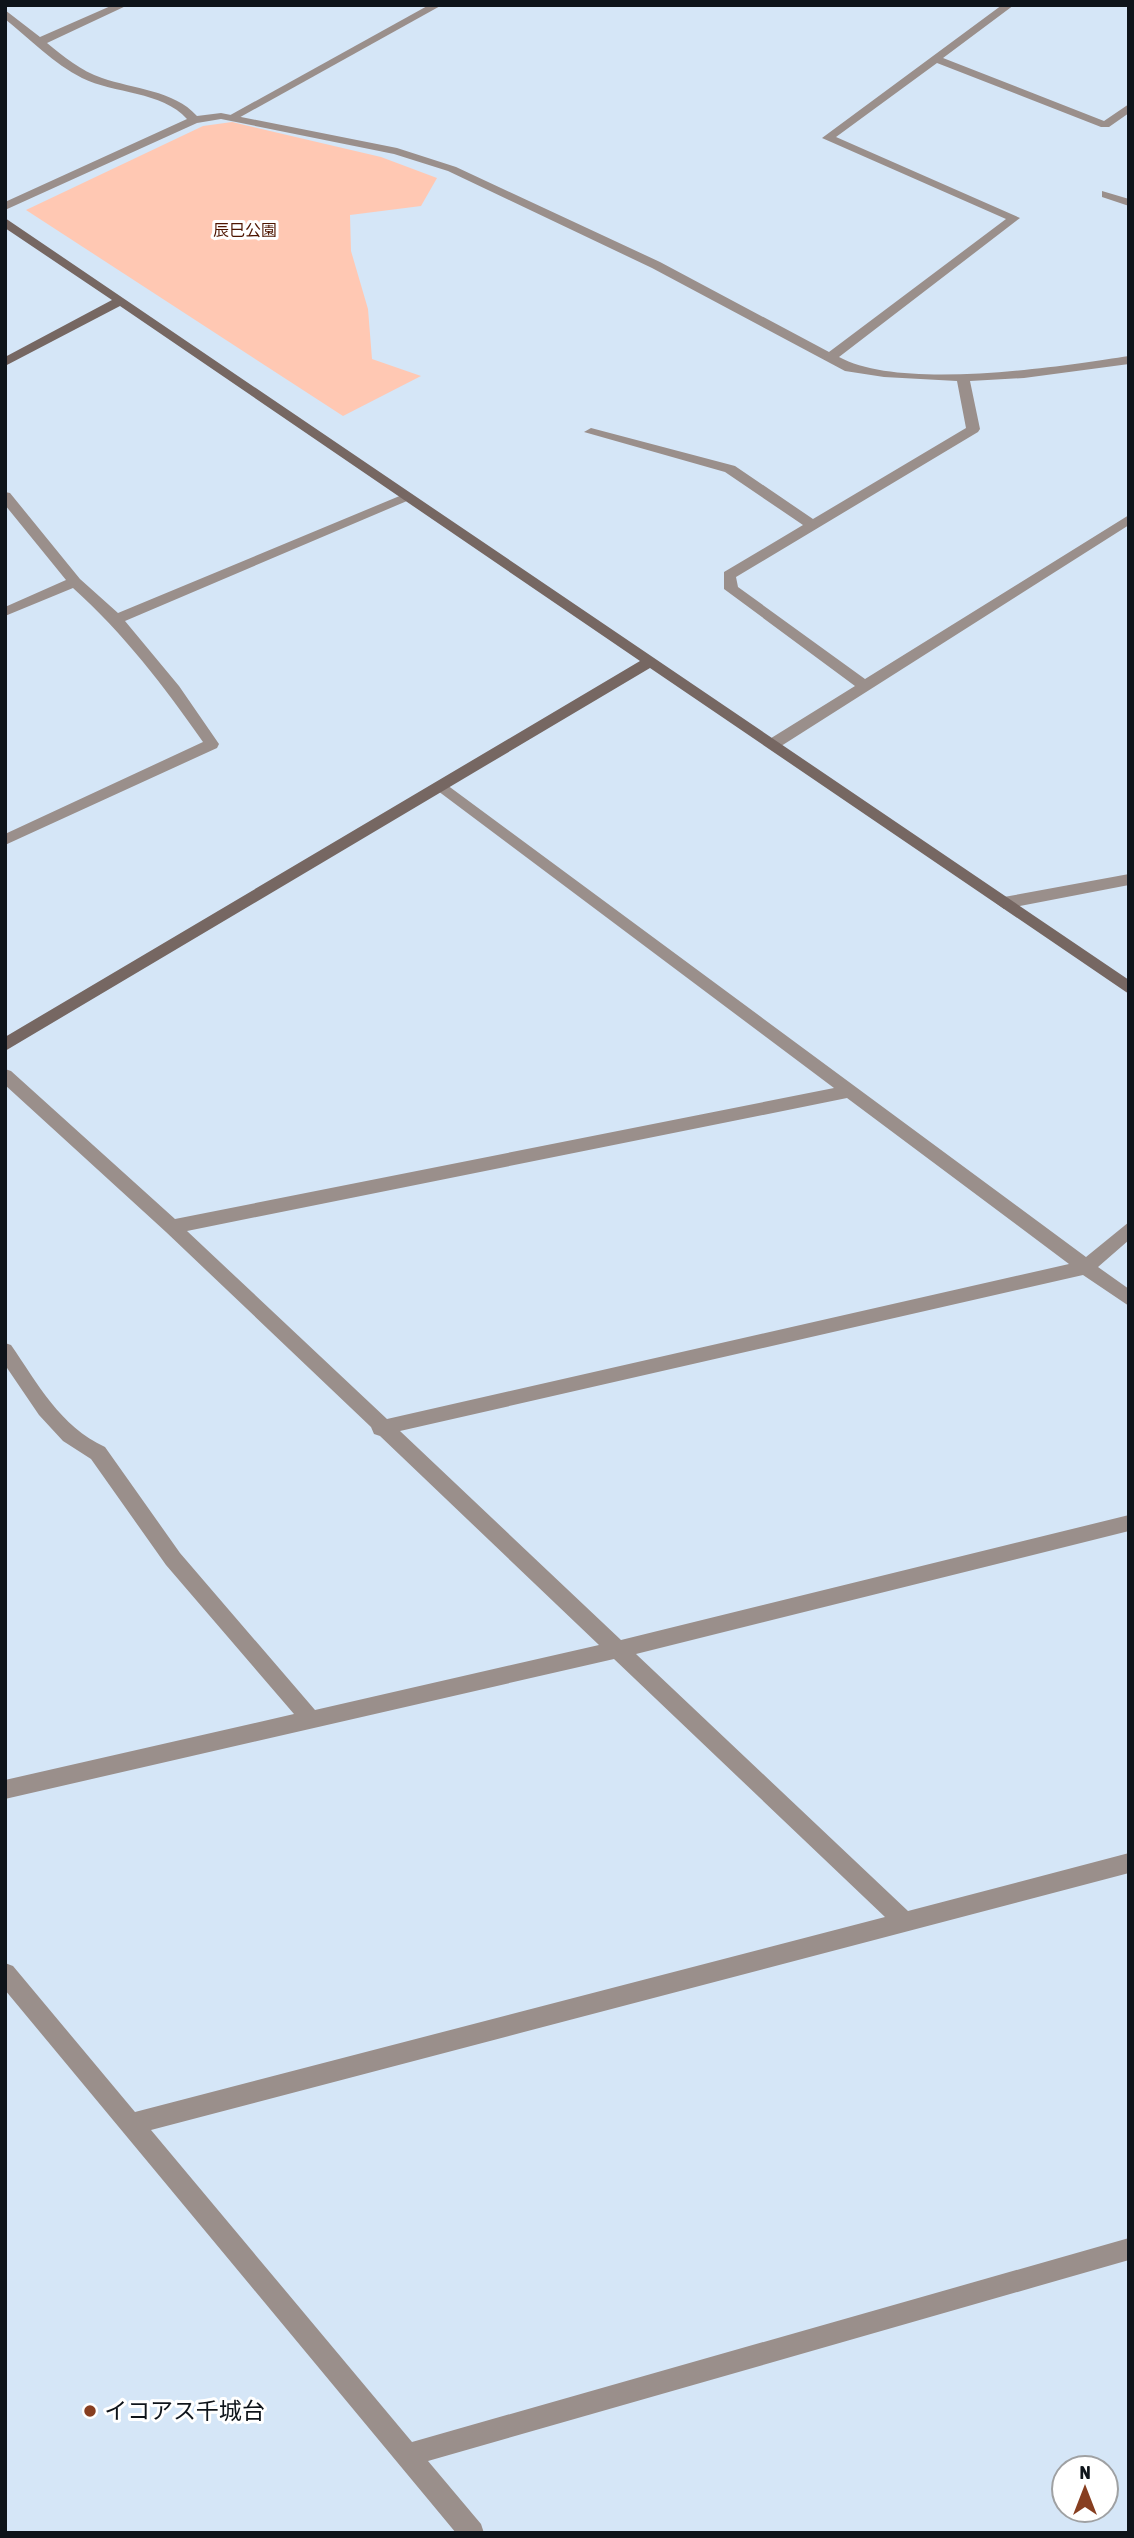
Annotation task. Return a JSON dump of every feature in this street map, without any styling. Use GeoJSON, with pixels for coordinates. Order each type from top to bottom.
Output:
{"type":"FeatureCollection","features":[{"type":"Feature","properties":{"kind":"street"},"geometry":{"type":"LineString","coordinates":[[38,42],[123,5]]}},
{"type":"Feature","properties":{"kind":"street"},"geometry":{"type":"LineString","coordinates":[[231,118],[437,5]]}},
{"type":"Feature","properties":{"kind":"street"},"geometry":{"type":"LineString","coordinates":[[830,358],[1014,218],[828,138],[1009,5]]}},
{"type":"Feature","properties":{"kind":"street"},"geometry":{"type":"LineString","coordinates":[[5,13],[38,42],[93,79],[176,105],[189,113],[194,120]]}},
{"type":"Feature","properties":{"kind":"street"},"geometry":{"type":"LineString","coordinates":[[935,59],[1105,125],[1129,107]]}},
{"type":"Feature","properties":{"kind":"street"},"geometry":{"type":"LineString","coordinates":[[5,207],[194,120],[221,116],[384,148],[452,169],[656,265],[849,368],[881,374],[963,380],[1129,360]]}},
{"type":"Feature","properties":{"kind":"street"},"geometry":{"type":"LineString","coordinates":[[1106,194],[1129,203]]}},
{"type":"Feature","properties":{"kind":"street"},"geometry":{"type":"LineString","coordinates":[[5,222],[648,663],[773,744],[1129,988]]}},
{"type":"Feature","properties":{"kind":"street"},"geometry":{"type":"LineString","coordinates":[[5,362],[121,300]]}},
{"type":"Feature","properties":{"kind":"street"},"geometry":{"type":"LineString","coordinates":[[865,685],[731,589],[729,575],[973,429],[963,380]]}},
{"type":"Feature","properties":{"kind":"street"},"geometry":{"type":"LineString","coordinates":[[591,432],[730,469],[813,525]]}},
{"type":"Feature","properties":{"kind":"street"},"geometry":{"type":"LineString","coordinates":[[5,496],[75,582],[116,619],[174,689],[212,744],[5,841]]}},
{"type":"Feature","properties":{"kind":"street"},"geometry":{"type":"LineString","coordinates":[[116,619],[407,498]]}},
{"type":"Feature","properties":{"kind":"street"},"geometry":{"type":"LineString","coordinates":[[773,744],[1129,519]]}},
{"type":"Feature","properties":{"kind":"street"},"geometry":{"type":"LineString","coordinates":[[5,612],[75,582]]}},
{"type":"Feature","properties":{"kind":"street"},"geometry":{"type":"LineString","coordinates":[[5,1045],[648,663]]}},
{"type":"Feature","properties":{"kind":"street"},"geometry":{"type":"LineString","coordinates":[[443,787],[1129,1299]]}},
{"type":"Feature","properties":{"kind":"street"},"geometry":{"type":"LineString","coordinates":[[1004,903],[1129,879]]}},
{"type":"Feature","properties":{"kind":"street"},"geometry":{"type":"LineString","coordinates":[[5,1075],[173,1227],[380,1428],[903,1920]]}},
{"type":"Feature","properties":{"kind":"street"},"geometry":{"type":"LineString","coordinates":[[173,1227],[849,1091]]}},
{"type":"Feature","properties":{"kind":"street"},"geometry":{"type":"LineString","coordinates":[[380,1428],[1086,1267],[1129,1229]]}},
{"type":"Feature","properties":{"kind":"street"},"geometry":{"type":"LineString","coordinates":[[5,1350],[41,1402],[79,1446],[99,1453],[173,1559],[311,1719]]}},
{"type":"Feature","properties":{"kind":"street"},"geometry":{"type":"LineString","coordinates":[[5,1790],[615,1650],[1129,1523]]}},
{"type":"Feature","properties":{"kind":"street"},"geometry":{"type":"LineString","coordinates":[[133,2124],[903,1920],[1129,1863]]}},
{"type":"Feature","properties":{"kind":"street"},"geometry":{"type":"LineString","coordinates":[[5,1973],[472,2533]]}},
{"type":"Feature","properties":{"kind":"street"},"geometry":{"type":"LineString","coordinates":[[408,2455],[1129,2249]]}},
{"type":"Feature","properties":{"kind":"green space","name":"辰巳公園"},"geometry":{"type":"Polygon","coordinates":[[[232,122],[381,157],[437,178],[421,206],[350,215],[351,251],[368,309],[372,359],[421,376],[343,416],[26,210],[203,126],[232,122]]]}},
{"type":"Feature","properties":{"kind":"place","name":"イコアス千城台"},"geometry":{"type":"Point","coordinates":[90,2411]}}]}
